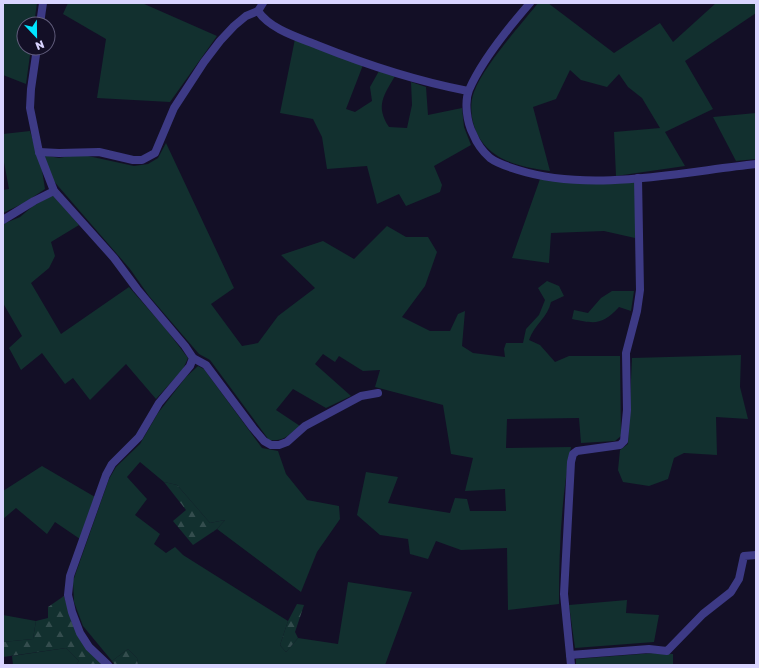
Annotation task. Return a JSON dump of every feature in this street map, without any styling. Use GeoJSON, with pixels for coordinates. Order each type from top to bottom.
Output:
{"type":"FeatureCollection","features":[{"type":"Feature","properties":{"kind":"street"},"geometry":{"type":"LineString","coordinates":[[41,16],[43,3]]}},
{"type":"Feature","properties":{"kind":"street"},"geometry":{"type":"LineString","coordinates":[[39,152],[100,152],[133,160],[149,157],[155,153],[174,108],[204,62],[234,26],[246,16],[258,11],[262,3]]}},
{"type":"Feature","properties":{"kind":"street"},"geometry":{"type":"LineString","coordinates":[[530,3],[502,39],[468,91],[467,107],[470,127],[479,147],[491,159],[530,174],[601,180],[638,178],[756,164]]}},
{"type":"Feature","properties":{"kind":"street"},"geometry":{"type":"LineString","coordinates":[[258,11],[264,20],[298,37],[367,64],[428,83],[468,91]]}},
{"type":"Feature","properties":{"kind":"street"},"geometry":{"type":"LineString","coordinates":[[36,56],[30,108],[39,152],[54,191],[114,258],[193,358],[206,365],[264,441],[271,445],[279,445],[287,442],[305,426],[361,396],[378,393]]}},
{"type":"Feature","properties":{"kind":"street"},"geometry":{"type":"LineString","coordinates":[[571,665],[564,594],[571,462],[573,454],[577,451],[620,445],[624,441],[627,410],[626,353],[637,312],[640,290],[638,178]]}},
{"type":"Feature","properties":{"kind":"street"},"geometry":{"type":"LineString","coordinates":[[3,220],[54,191]]}},
{"type":"Feature","properties":{"kind":"street"},"geometry":{"type":"LineString","coordinates":[[108,665],[89,647],[80,633],[72,612],[68,595],[70,576],[106,475],[112,464],[139,436],[159,403],[190,366],[193,358]]}},
{"type":"Feature","properties":{"kind":"street"},"geometry":{"type":"LineString","coordinates":[[570,656],[649,649],[667,651],[703,614],[732,592],[740,579],[744,556],[756,555]]}},
{"type":"Feature","properties":{"kind":"green space"},"geometry":{"type":"Polygon","coordinates":[[[3,3],[37,3],[35,16],[16,16],[16,56],[30,56],[26,84],[3,75],[3,3]]]}},
{"type":"Feature","properties":{"kind":"green space"},"geometry":{"type":"Polygon","coordinates":[[[68,3],[142,3],[217,36],[170,102],[97,98],[106,39],[63,14],[68,3]]]}},
{"type":"Feature","properties":{"kind":"green space"},"geometry":{"type":"Polygon","coordinates":[[[538,3],[548,3],[614,53],[660,23],[673,42],[716,3],[756,3],[756,13],[685,61],[713,109],[665,132],[685,166],[616,176],[614,132],[660,128],[642,98],[628,87],[619,74],[607,87],[581,80],[570,70],[556,99],[533,107],[550,171],[526,167],[503,159],[484,145],[478,135],[472,119],[471,104],[474,92],[479,81],[494,58],[538,3]]]}},
{"type":"Feature","properties":{"kind":"green space"},"geometry":{"type":"Polygon","coordinates":[[[295,39],[363,65],[346,109],[355,112],[372,101],[370,87],[379,71],[395,76],[387,89],[382,107],[382,113],[389,127],[407,128],[412,105],[411,82],[426,87],[428,115],[462,108],[464,127],[471,145],[434,166],[442,185],[440,192],[406,206],[399,194],[377,204],[367,166],[327,169],[322,137],[313,119],[280,113],[295,39]]]}},
{"type":"Feature","properties":{"kind":"green space"},"geometry":{"type":"Polygon","coordinates":[[[756,113],[756,159],[736,161],[713,117],[756,113]]]}},
{"type":"Feature","properties":{"kind":"green space"},"geometry":{"type":"Polygon","coordinates":[[[30,131],[42,170],[45,189],[24,203],[3,213],[3,190],[9,189],[3,157],[3,134],[30,131]]]}},
{"type":"Feature","properties":{"kind":"green space"},"geometry":{"type":"Polygon","coordinates":[[[166,143],[234,288],[211,304],[242,346],[258,343],[278,316],[315,288],[281,255],[323,241],[354,259],[387,226],[406,237],[428,237],[437,252],[425,286],[402,317],[430,331],[450,331],[458,314],[465,311],[462,346],[473,353],[505,357],[504,349],[506,343],[523,343],[526,329],[539,315],[545,300],[538,288],[547,281],[559,286],[564,296],[551,302],[547,312],[534,330],[529,340],[540,345],[555,362],[569,356],[620,356],[621,436],[615,441],[581,443],[579,418],[507,419],[506,448],[571,447],[561,525],[559,604],[508,610],[507,548],[461,550],[436,541],[428,559],[410,554],[408,539],[380,535],[357,515],[366,472],[398,477],[388,503],[450,513],[455,498],[467,499],[470,511],[506,511],[505,489],[465,491],[473,458],[451,454],[443,405],[375,387],[380,370],[363,371],[339,356],[335,362],[323,354],[315,364],[351,396],[326,408],[293,389],[276,410],[300,426],[282,439],[269,440],[210,360],[199,354],[149,296],[130,269],[52,179],[43,155],[59,158],[79,154],[134,166],[148,164],[158,158],[166,143]]]}},
{"type":"Feature","properties":{"kind":"green space"},"geometry":{"type":"Polygon","coordinates":[[[540,179],[635,181],[635,238],[604,231],[551,233],[549,263],[512,258],[540,179]]]}},
{"type":"Feature","properties":{"kind":"green space"},"geometry":{"type":"Polygon","coordinates":[[[53,195],[79,225],[51,242],[55,256],[49,268],[31,283],[61,334],[129,287],[165,328],[188,358],[183,369],[156,399],[126,364],[90,400],[73,378],[65,384],[42,353],[21,370],[9,348],[22,336],[3,303],[3,224],[20,217],[33,206],[53,195]]]}},
{"type":"Feature","properties":{"kind":"green space"},"geometry":{"type":"Polygon","coordinates":[[[612,291],[634,291],[631,311],[619,307],[608,317],[598,322],[587,322],[572,319],[574,310],[588,313],[601,298],[612,291]]]}},
{"type":"Feature","properties":{"kind":"green space"},"geometry":{"type":"Polygon","coordinates":[[[741,355],[740,387],[748,419],[716,417],[717,455],[684,453],[674,458],[668,479],[649,486],[623,482],[618,470],[620,450],[628,444],[632,358],[741,355]]]}},
{"type":"Feature","properties":{"kind":"green space"},"geometry":{"type":"Polygon","coordinates":[[[198,366],[204,369],[262,448],[278,451],[286,474],[307,500],[339,506],[340,519],[317,552],[301,592],[217,529],[225,520],[210,523],[177,485],[164,482],[140,462],[127,477],[147,499],[135,515],[160,534],[154,544],[166,553],[175,547],[183,555],[288,621],[280,645],[286,652],[298,638],[338,644],[348,582],[412,592],[385,665],[138,665],[137,658],[128,649],[112,661],[83,626],[74,602],[73,581],[109,479],[116,467],[140,444],[158,413],[186,377],[198,366]]]}},
{"type":"Feature","properties":{"kind":"green space"},"geometry":{"type":"Polygon","coordinates":[[[42,466],[95,497],[80,539],[55,522],[47,534],[16,508],[3,519],[3,491],[42,466]]]}},
{"type":"Feature","properties":{"kind":"green space"},"geometry":{"type":"Polygon","coordinates":[[[164,482],[177,485],[210,523],[225,520],[217,529],[193,545],[173,521],[186,510],[164,482]]]}},
{"type":"Feature","properties":{"kind":"green space"},"geometry":{"type":"Polygon","coordinates":[[[64,596],[73,625],[84,646],[104,665],[76,665],[79,661],[66,648],[3,657],[3,642],[33,639],[36,621],[48,618],[48,607],[64,596]]]}},
{"type":"Feature","properties":{"kind":"green space"},"geometry":{"type":"Polygon","coordinates":[[[627,600],[626,613],[659,615],[654,642],[575,648],[569,605],[627,600]]]}},
{"type":"Feature","properties":{"kind":"green space"},"geometry":{"type":"Polygon","coordinates":[[[297,604],[304,605],[295,632],[298,638],[286,652],[280,645],[288,621],[297,604]]]}},
{"type":"Feature","properties":{"kind":"green space"},"geometry":{"type":"Polygon","coordinates":[[[3,615],[36,621],[33,639],[3,642],[3,615]]]}},
{"type":"Feature","properties":{"kind":"green space"},"geometry":{"type":"Polygon","coordinates":[[[66,648],[79,661],[76,665],[13,665],[12,656],[66,648]]]}},
{"type":"Feature","properties":{"kind":"green space"},"geometry":{"type":"Polygon","coordinates":[[[128,649],[137,658],[138,665],[115,665],[112,661],[128,649]]]}},
{"type":"Feature","properties":{"kind":"green space"},"geometry":{"type":"Polygon","coordinates":[[[654,653],[673,654],[673,665],[576,665],[576,659],[654,653]]]}}]}
